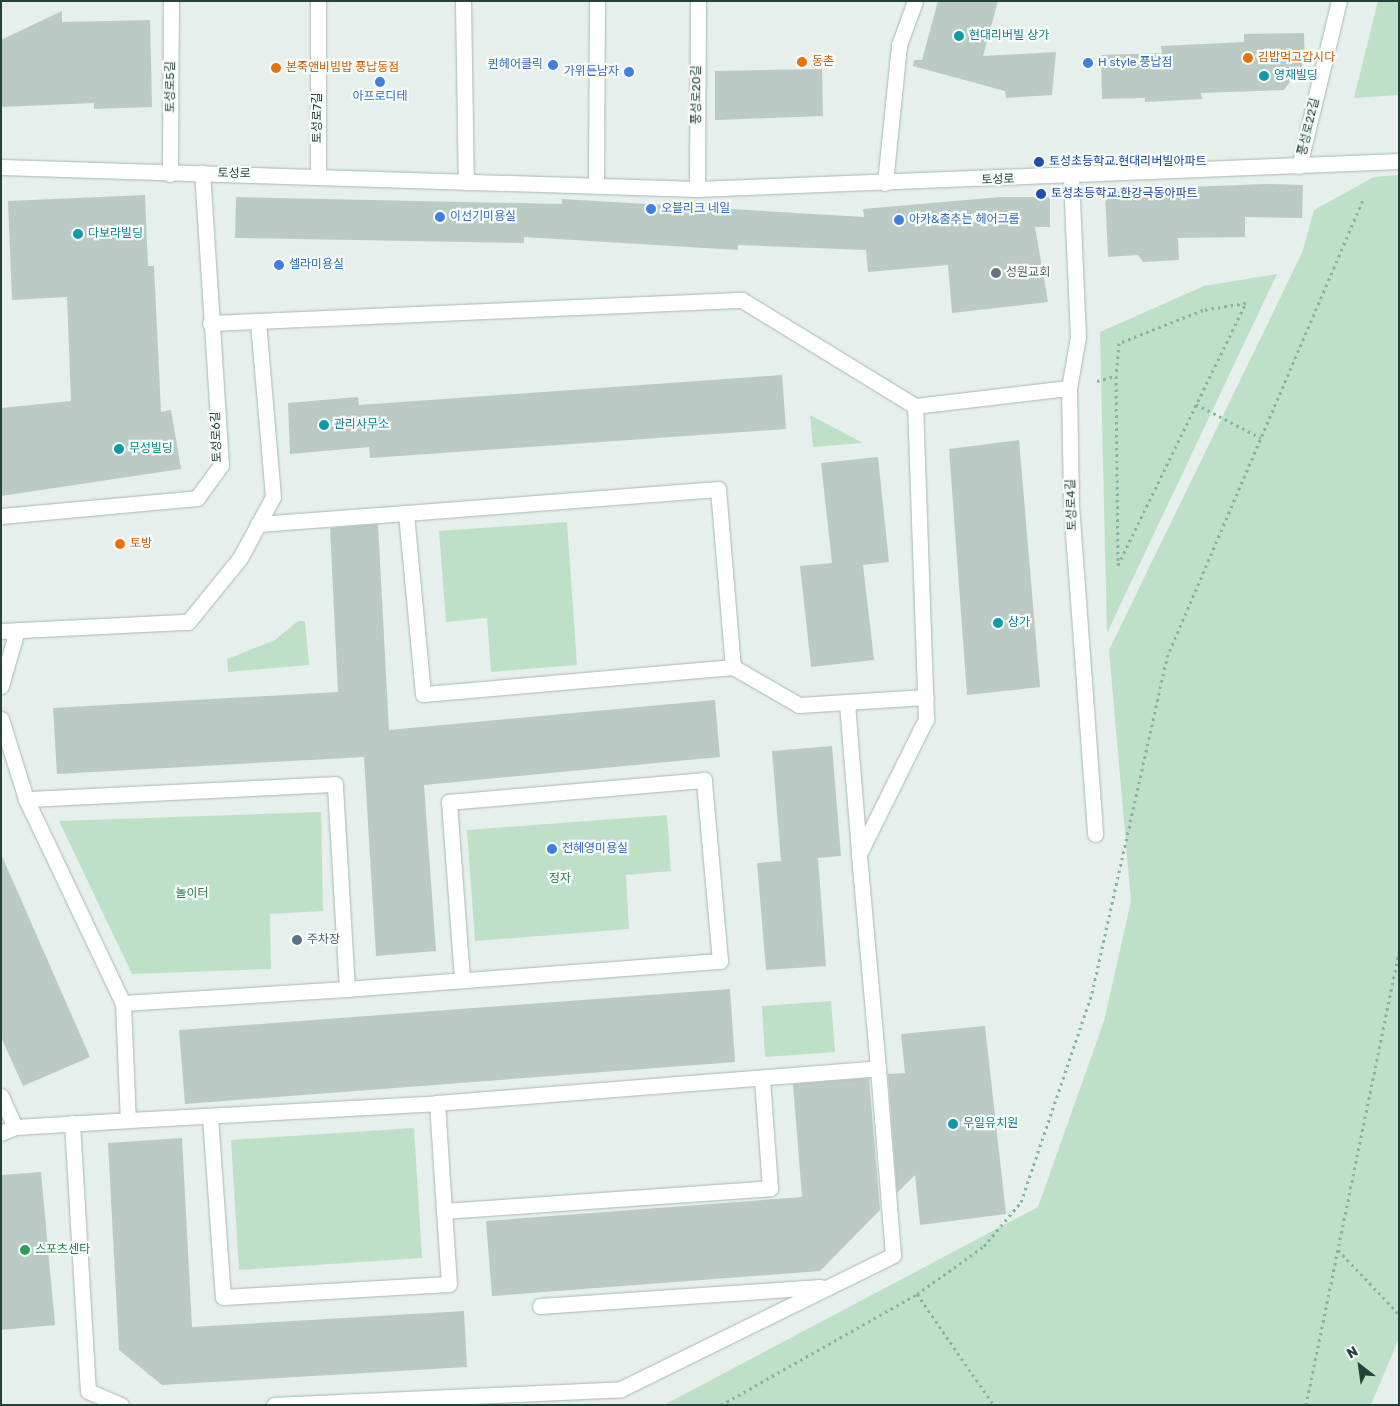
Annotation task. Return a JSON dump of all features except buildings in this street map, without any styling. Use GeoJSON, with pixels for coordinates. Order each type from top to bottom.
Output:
{"type":"FeatureCollection","features":[{"type":"Feature","properties":{"kind":"street","name":"토성로5길"},"geometry":{"type":"LineString","coordinates":[[170,174],[171,1]]}},
{"type":"Feature","properties":{"kind":"street","name":"토성로7길"},"geometry":{"type":"LineString","coordinates":[[318,1],[318,176]]}},
{"type":"Feature","properties":{"kind":"street"},"geometry":{"type":"LineString","coordinates":[[463,1],[466,182]]}},
{"type":"Feature","properties":{"kind":"street"},"geometry":{"type":"LineString","coordinates":[[596,1],[596,184]]}},
{"type":"Feature","properties":{"kind":"street","name":"풍성로20길"},"geometry":{"type":"LineString","coordinates":[[697,189],[698,1]]}},
{"type":"Feature","properties":{"kind":"street"},"geometry":{"type":"LineString","coordinates":[[885,183],[899,45],[914,1]]}},
{"type":"Feature","properties":{"kind":"street","name":"풍성로22길"},"geometry":{"type":"LineString","coordinates":[[1299,166],[1339,1]]}},
{"type":"Feature","properties":{"kind":"street","name":"토성로"},"geometry":{"type":"LineString","coordinates":[[1,167],[170,174],[202,173],[466,182],[596,184],[697,189],[1072,177],[1399,160]]}},
{"type":"Feature","properties":{"kind":"street","name":"토성로6길"},"geometry":{"type":"LineString","coordinates":[[1,516],[197,498],[221,465],[210,323],[202,173]]}},
{"type":"Feature","properties":{"kind":"street","name":"토성로4길"},"geometry":{"type":"LineString","coordinates":[[1072,177],[1078,337],[1069,388],[1071,505],[1095,834]]}},
{"type":"Feature","properties":{"kind":"street"},"geometry":{"type":"LineString","coordinates":[[210,323],[742,300],[915,406],[1069,388]]}},
{"type":"Feature","properties":{"kind":"street"},"geometry":{"type":"LineString","coordinates":[[1,631],[188,622],[240,558],[273,497],[258,321]]}},
{"type":"Feature","properties":{"kind":"street"},"geometry":{"type":"LineString","coordinates":[[859,854],[926,718],[915,406]]}},
{"type":"Feature","properties":{"kind":"street"},"geometry":{"type":"LineString","coordinates":[[258,524],[718,489],[733,668]]}},
{"type":"Feature","properties":{"kind":"street"},"geometry":{"type":"LineString","coordinates":[[406,513],[423,694],[733,668],[799,705],[926,697]]}},
{"type":"Feature","properties":{"kind":"street"},"geometry":{"type":"LineString","coordinates":[[1,686],[17,630]]}},
{"type":"Feature","properties":{"kind":"street"},"geometry":{"type":"LineString","coordinates":[[274,1405],[622,1389],[893,1255],[848,703]]}},
{"type":"Feature","properties":{"kind":"street"},"geometry":{"type":"LineString","coordinates":[[1,718],[26,799],[123,1003],[128,1120]]}},
{"type":"Feature","properties":{"kind":"street"},"geometry":{"type":"LineString","coordinates":[[123,1003],[347,989],[720,961],[704,780],[449,802],[462,980]]}},
{"type":"Feature","properties":{"kind":"street"},"geometry":{"type":"LineString","coordinates":[[26,799],[335,784],[347,989]]}},
{"type":"Feature","properties":{"kind":"street"},"geometry":{"type":"LineString","coordinates":[[1,1096],[8,1130],[128,1120],[210,1117],[437,1103],[878,1068]]}},
{"type":"Feature","properties":{"kind":"street"},"geometry":{"type":"LineString","coordinates":[[444,1210],[770,1188],[762,1078]]}},
{"type":"Feature","properties":{"kind":"street"},"geometry":{"type":"LineString","coordinates":[[210,1117],[223,1297],[449,1284],[437,1103]]}},
{"type":"Feature","properties":{"kind":"street"},"geometry":{"type":"LineString","coordinates":[[72,1124],[88,1391],[121,1405]]}},
{"type":"Feature","properties":{"kind":"street"},"geometry":{"type":"LineString","coordinates":[[540,1306],[828,1286]]}},
{"type":"Feature","properties":{"kind":"path"},"geometry":{"type":"LineString","coordinates":[[1246,303],[1118,564],[1116,376],[1118,343],[1203,310],[1246,303]]}},
{"type":"Feature","properties":{"kind":"path"},"geometry":{"type":"LineString","coordinates":[[1069,388],[1116,376]]}},
{"type":"Feature","properties":{"kind":"path"},"geometry":{"type":"LineString","coordinates":[[1196,404],[1261,438]]}},
{"type":"Feature","properties":{"kind":"path"},"geometry":{"type":"LineString","coordinates":[[1306,1405],[1399,951]]}},
{"type":"Feature","properties":{"kind":"path"},"geometry":{"type":"LineString","coordinates":[[1338,1249],[1399,1314]]}},
{"type":"Feature","properties":{"kind":"path"},"geometry":{"type":"LineString","coordinates":[[917,1294],[994,1405]]}},
{"type":"Feature","properties":{"kind":"green space"},"geometry":{"type":"Polygon","coordinates":[[[1378,1],[1399,1],[1399,95],[1354,98],[1378,1]]]}},
{"type":"Feature","properties":{"kind":"green space"},"geometry":{"type":"Polygon","coordinates":[[[1399,175],[1399,1338],[1371,1405],[664,1405],[1038,1207],[1104,1021],[1131,901],[1109,650],[1302,253],[1314,210],[1374,177],[1399,175]]]}},
{"type":"Feature","properties":{"kind":"green space"},"geometry":{"type":"Polygon","coordinates":[[[1277,274],[1107,633],[1100,332],[1204,286],[1277,274]]]}},
{"type":"Feature","properties":{"kind":"green space"},"geometry":{"type":"Polygon","coordinates":[[[810,415],[863,443],[813,447],[810,415]]]}},
{"type":"Feature","properties":{"kind":"green space"},"geometry":{"type":"Polygon","coordinates":[[[567,522],[577,665],[491,672],[487,618],[446,622],[439,531],[567,522]]]}},
{"type":"Feature","properties":{"kind":"green space"},"geometry":{"type":"Polygon","coordinates":[[[298,621],[305,621],[309,665],[228,672],[227,659],[275,640],[298,621]]]}},
{"type":"Feature","properties":{"kind":"green space","name":"놀이터"},"geometry":{"type":"Polygon","coordinates":[[[321,812],[323,911],[270,914],[271,969],[132,974],[59,821],[321,812]]]}},
{"type":"Feature","properties":{"kind":"green space","name":"정자"},"geometry":{"type":"Polygon","coordinates":[[[667,815],[671,871],[626,875],[629,929],[475,941],[467,830],[667,815]]]}},
{"type":"Feature","properties":{"kind":"green space"},"geometry":{"type":"Polygon","coordinates":[[[831,1001],[835,1052],[765,1057],[762,1006],[831,1001]]]}},
{"type":"Feature","properties":{"kind":"green space"},"geometry":{"type":"Polygon","coordinates":[[[414,1128],[422,1258],[239,1270],[231,1140],[414,1128]]]}},
{"type":"Feature","properties":{"kind":"place","name":"현대리버빌 상가"},"geometry":{"type":"Point","coordinates":[959,36]}},
{"type":"Feature","properties":{"kind":"place","name":"김밥먹고갑시다"},"geometry":{"type":"Point","coordinates":[1248,58]}},
{"type":"Feature","properties":{"kind":"place","name":"동촌"},"geometry":{"type":"Point","coordinates":[802,62]}},
{"type":"Feature","properties":{"kind":"place","name":"H style 풍납점"},"geometry":{"type":"Point","coordinates":[1088,63]}},
{"type":"Feature","properties":{"kind":"place","name":"퀸헤어클릭"},"geometry":{"type":"Point","coordinates":[553,65]}},
{"type":"Feature","properties":{"kind":"place","name":"본죽앤비빔밥 풍납동점"},"geometry":{"type":"Point","coordinates":[276,68]}},
{"type":"Feature","properties":{"kind":"place","name":"가위든남자"},"geometry":{"type":"Point","coordinates":[629,72]}},
{"type":"Feature","properties":{"kind":"place","name":"영재빌딩"},"geometry":{"type":"Point","coordinates":[1264,76]}},
{"type":"Feature","properties":{"kind":"place","name":"아프로디테"},"geometry":{"type":"Point","coordinates":[380,82]}},
{"type":"Feature","properties":{"kind":"place","name":"토성초등학교.현대리버빌아파트"},"geometry":{"type":"Point","coordinates":[1039,162]}},
{"type":"Feature","properties":{"kind":"place","name":"토성초등학교.한강극동아파트"},"geometry":{"type":"Point","coordinates":[1041,194]}},
{"type":"Feature","properties":{"kind":"place","name":"오블리크 네일"},"geometry":{"type":"Point","coordinates":[651,209]}},
{"type":"Feature","properties":{"kind":"place","name":"이선기미용실"},"geometry":{"type":"Point","coordinates":[440,217]}},
{"type":"Feature","properties":{"kind":"place","name":"아카&춤추는 헤어그룹"},"geometry":{"type":"Point","coordinates":[899,220]}},
{"type":"Feature","properties":{"kind":"place","name":"다보라빌딩"},"geometry":{"type":"Point","coordinates":[78,234]}},
{"type":"Feature","properties":{"kind":"place","name":"셀라미용실"},"geometry":{"type":"Point","coordinates":[279,265]}},
{"type":"Feature","properties":{"kind":"place","name":"성원교회"},"geometry":{"type":"Point","coordinates":[996,273]}},
{"type":"Feature","properties":{"kind":"place","name":"관리사무소"},"geometry":{"type":"Point","coordinates":[324,425]}},
{"type":"Feature","properties":{"kind":"place","name":"무성빌딩"},"geometry":{"type":"Point","coordinates":[119,449]}},
{"type":"Feature","properties":{"kind":"place","name":"토방"},"geometry":{"type":"Point","coordinates":[120,544]}},
{"type":"Feature","properties":{"kind":"place","name":"상가"},"geometry":{"type":"Point","coordinates":[998,623]}},
{"type":"Feature","properties":{"kind":"place","name":"전혜영미용실"},"geometry":{"type":"Point","coordinates":[552,849]}},
{"type":"Feature","properties":{"kind":"place","name":"주차장"},"geometry":{"type":"Point","coordinates":[297,940]}},
{"type":"Feature","properties":{"kind":"place","name":"우일유치원"},"geometry":{"type":"Point","coordinates":[953,1124]}},
{"type":"Feature","properties":{"kind":"place","name":"스포츠센타"},"geometry":{"type":"Point","coordinates":[25,1250]}}]}
